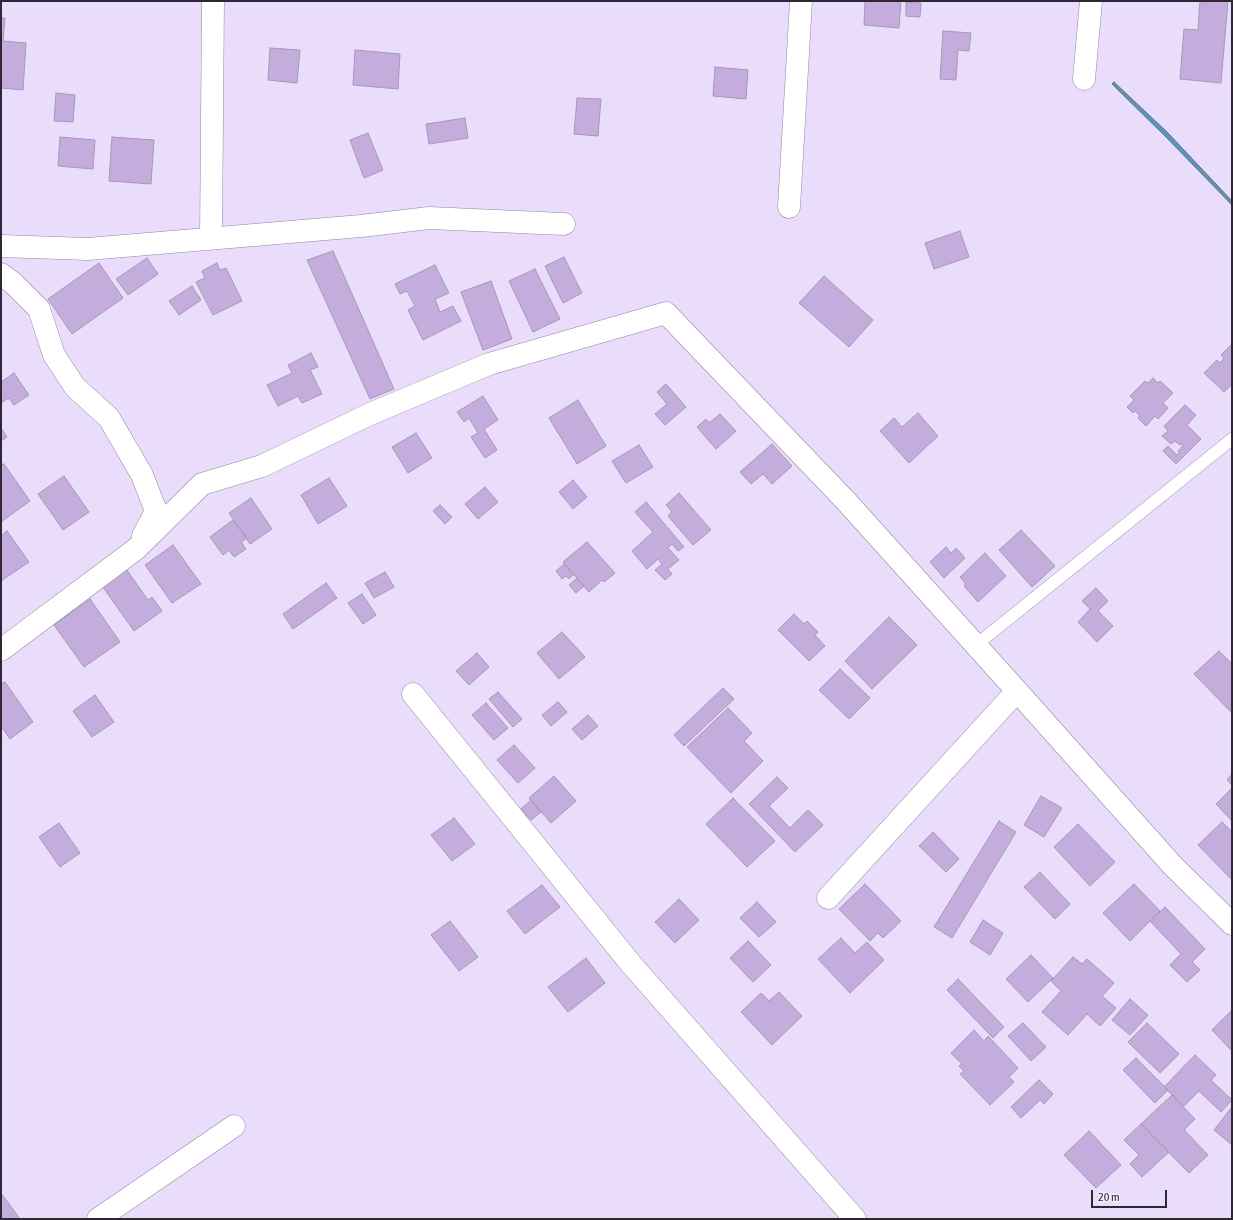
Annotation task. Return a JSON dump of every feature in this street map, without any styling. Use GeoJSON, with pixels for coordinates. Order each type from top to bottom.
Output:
{"type":"FeatureCollection","features":[{"type":"Feature","properties":{"kind":"street"},"geometry":{"type":"LineString","coordinates":[[211,238],[213,1]]}},
{"type":"Feature","properties":{"kind":"street"},"geometry":{"type":"LineString","coordinates":[[789,207],[801,1]]}},
{"type":"Feature","properties":{"kind":"street"},"geometry":{"type":"LineString","coordinates":[[1084,79],[1091,1]]}},
{"type":"Feature","properties":{"kind":"street"},"geometry":{"type":"LineString","coordinates":[[1,246],[88,249],[361,226],[429,218],[564,224]]}},
{"type":"Feature","properties":{"kind":"street"},"geometry":{"type":"LineString","coordinates":[[1,274],[13,283],[39,309],[54,355],[75,387],[109,418],[142,475],[156,511],[136,549]]}},
{"type":"Feature","properties":{"kind":"street"},"geometry":{"type":"LineString","coordinates":[[1,650],[136,549],[202,484],[262,466],[370,414],[489,364],[666,313],[846,501],[1173,866],[1232,924]]}},
{"type":"Feature","properties":{"kind":"street"},"geometry":{"type":"LineString","coordinates":[[828,898],[1016,691]]}},
{"type":"Feature","properties":{"kind":"street"},"geometry":{"type":"LineString","coordinates":[[413,694],[631,964],[855,1219]]}},
{"type":"Feature","properties":{"kind":"street"},"geometry":{"type":"LineString","coordinates":[[98,1219],[234,1126]]}},
{"type":"Feature","properties":{"kind":"lane"},"geometry":{"type":"LineString","coordinates":[[976,645],[1232,439]]}},
{"type":"Feature","properties":{"kind":"water"},"geometry":{"type":"Polygon","coordinates":[[[1114,82],[1167,132],[1232,201],[1232,205],[1112,84],[1114,82]]]}},
{"type":"Feature","properties":{"kind":"building"},"geometry":{"type":"Polygon","coordinates":[[[865,1],[901,1],[899,28],[864,25],[865,1]]]}},
{"type":"Feature","properties":{"kind":"building"},"geometry":{"type":"Polygon","coordinates":[[[1200,1],[1228,1],[1221,83],[1180,79],[1184,29],[1198,30],[1200,1]]]}},
{"type":"Feature","properties":{"kind":"building"},"geometry":{"type":"Polygon","coordinates":[[[906,2],[921,3],[920,17],[906,16],[906,2]]]}},
{"type":"Feature","properties":{"kind":"building"},"geometry":{"type":"Polygon","coordinates":[[[1,18],[5,18],[3,41],[26,43],[23,90],[1,88],[1,18]]]}},
{"type":"Feature","properties":{"kind":"building"},"geometry":{"type":"Polygon","coordinates":[[[943,31],[971,33],[969,51],[958,50],[956,80],[940,79],[943,31]]]}},
{"type":"Feature","properties":{"kind":"building"},"geometry":{"type":"Polygon","coordinates":[[[270,48],[300,50],[297,83],[268,80],[270,48]]]}},
{"type":"Feature","properties":{"kind":"building"},"geometry":{"type":"Polygon","coordinates":[[[355,50],[400,54],[398,89],[353,85],[355,50]]]}},
{"type":"Feature","properties":{"kind":"building"},"geometry":{"type":"Polygon","coordinates":[[[715,67],[748,70],[746,99],[713,96],[715,67]]]}},
{"type":"Feature","properties":{"kind":"building"},"geometry":{"type":"Polygon","coordinates":[[[56,93],[75,95],[73,122],[54,121],[56,93]]]}},
{"type":"Feature","properties":{"kind":"building"},"geometry":{"type":"Polygon","coordinates":[[[577,98],[601,99],[598,136],[574,134],[577,98]]]}},
{"type":"Feature","properties":{"kind":"building"},"geometry":{"type":"Polygon","coordinates":[[[465,118],[468,138],[429,144],[426,124],[465,118]]]}},
{"type":"Feature","properties":{"kind":"building"},"geometry":{"type":"Polygon","coordinates":[[[368,133],[383,170],[364,178],[350,140],[368,133]]]}},
{"type":"Feature","properties":{"kind":"building"},"geometry":{"type":"Polygon","coordinates":[[[60,137],[95,140],[93,169],[58,166],[60,137]]]}},
{"type":"Feature","properties":{"kind":"building"},"geometry":{"type":"Polygon","coordinates":[[[112,137],[154,140],[151,184],[109,181],[112,137]]]}},
{"type":"Feature","properties":{"kind":"building"},"geometry":{"type":"Polygon","coordinates":[[[960,231],[969,257],[934,269],[925,243],[960,231]]]}},
{"type":"Feature","properties":{"kind":"building"},"geometry":{"type":"Polygon","coordinates":[[[333,251],[394,389],[370,399],[307,260],[333,251]]]}},
{"type":"Feature","properties":{"kind":"building"},"geometry":{"type":"Polygon","coordinates":[[[564,257],[582,293],[563,303],[545,266],[564,257]]]}},
{"type":"Feature","properties":{"kind":"building"},"geometry":{"type":"Polygon","coordinates":[[[147,258],[158,274],[128,295],[116,279],[147,258]]]}},
{"type":"Feature","properties":{"kind":"building"},"geometry":{"type":"Polygon","coordinates":[[[99,263],[123,298],[72,334],[48,299],[99,263]]]}},
{"type":"Feature","properties":{"kind":"building"},"geometry":{"type":"Polygon","coordinates":[[[217,263],[220,270],[226,268],[242,301],[213,315],[196,282],[205,278],[202,271],[217,263]]]}},
{"type":"Feature","properties":{"kind":"building"},"geometry":{"type":"Polygon","coordinates":[[[435,265],[449,293],[435,299],[440,312],[453,306],[461,321],[423,340],[408,310],[415,306],[407,291],[400,294],[395,284],[435,265]]]}},
{"type":"Feature","properties":{"kind":"building"},"geometry":{"type":"Polygon","coordinates":[[[535,269],[560,319],[533,332],[509,281],[535,269]]]}},
{"type":"Feature","properties":{"kind":"building"},"geometry":{"type":"Polygon","coordinates":[[[824,276],[873,320],[849,347],[799,303],[824,276]]]}},
{"type":"Feature","properties":{"kind":"building"},"geometry":{"type":"Polygon","coordinates":[[[491,281],[512,339],[483,350],[461,292],[491,281]]]}},
{"type":"Feature","properties":{"kind":"building"},"geometry":{"type":"Polygon","coordinates":[[[192,286],[201,300],[179,315],[169,301],[192,286]]]}},
{"type":"Feature","properties":{"kind":"building"},"geometry":{"type":"Polygon","coordinates":[[[1232,344],[1232,384],[1224,392],[1204,373],[1217,360],[1220,363],[1224,358],[1221,355],[1232,344]]]}},
{"type":"Feature","properties":{"kind":"building"},"geometry":{"type":"Polygon","coordinates":[[[311,353],[318,367],[310,370],[322,394],[302,403],[298,396],[278,406],[267,385],[292,373],[288,365],[311,353]]]}},
{"type":"Feature","properties":{"kind":"building"},"geometry":{"type":"Polygon","coordinates":[[[14,373],[29,395],[14,405],[9,398],[1,403],[1,382],[14,373]]]}},
{"type":"Feature","properties":{"kind":"building"},"geometry":{"type":"Polygon","coordinates":[[[1153,378],[1158,383],[1160,381],[1173,393],[1163,403],[1168,408],[1158,419],[1155,416],[1146,426],[1138,418],[1140,416],[1135,411],[1133,413],[1127,407],[1134,400],[1130,396],[1145,381],[1148,383],[1153,378]]]}},
{"type":"Feature","properties":{"kind":"building"},"geometry":{"type":"Polygon","coordinates":[[[666,384],[686,407],[665,425],[655,414],[667,404],[657,392],[666,384]]]}},
{"type":"Feature","properties":{"kind":"building"},"geometry":{"type":"Polygon","coordinates":[[[483,396],[498,420],[484,429],[497,450],[485,458],[471,437],[478,433],[469,418],[464,422],[457,412],[483,396]]]}},
{"type":"Feature","properties":{"kind":"building"},"geometry":{"type":"Polygon","coordinates":[[[578,400],[606,446],[577,464],[549,418],[578,400]]]}},
{"type":"Feature","properties":{"kind":"building"},"geometry":{"type":"Polygon","coordinates":[[[1185,405],[1196,415],[1187,425],[1201,439],[1176,464],[1163,451],[1168,446],[1177,455],[1179,453],[1178,451],[1183,446],[1181,443],[1180,445],[1175,441],[1171,444],[1162,436],[1168,431],[1164,426],[1185,405]]]}},
{"type":"Feature","properties":{"kind":"building"},"geometry":{"type":"Polygon","coordinates":[[[918,413],[938,436],[909,463],[880,431],[894,418],[902,427],[918,413]]]}},
{"type":"Feature","properties":{"kind":"building"},"geometry":{"type":"Polygon","coordinates":[[[720,414],[736,431],[716,449],[697,427],[706,419],[709,423],[720,414]]]}},
{"type":"Feature","properties":{"kind":"building"},"geometry":{"type":"Polygon","coordinates":[[[1,428],[7,437],[1,441],[1,428]]]}},
{"type":"Feature","properties":{"kind":"building"},"geometry":{"type":"Polygon","coordinates":[[[416,433],[432,458],[408,473],[392,447],[416,433]]]}},
{"type":"Feature","properties":{"kind":"building"},"geometry":{"type":"Polygon","coordinates":[[[772,444],[792,466],[772,484],[763,474],[751,484],[740,472],[772,444]]]}},
{"type":"Feature","properties":{"kind":"building"},"geometry":{"type":"Polygon","coordinates":[[[639,445],[653,467],[626,483],[612,461],[639,445]]]}},
{"type":"Feature","properties":{"kind":"building"},"geometry":{"type":"Polygon","coordinates":[[[4,464],[30,501],[1,522],[1,465],[4,464]]]}},
{"type":"Feature","properties":{"kind":"building"},"geometry":{"type":"Polygon","coordinates":[[[64,476],[89,512],[63,530],[38,494],[64,476]]]}},
{"type":"Feature","properties":{"kind":"building"},"geometry":{"type":"Polygon","coordinates":[[[329,478],[347,506],[318,524],[301,495],[329,478]]]}},
{"type":"Feature","properties":{"kind":"building"},"geometry":{"type":"Polygon","coordinates":[[[573,480],[587,497],[573,509],[559,492],[573,480]]]}},
{"type":"Feature","properties":{"kind":"building"},"geometry":{"type":"Polygon","coordinates":[[[485,487],[498,502],[478,519],[465,504],[485,487]]]}},
{"type":"Feature","properties":{"kind":"building"},"geometry":{"type":"Polygon","coordinates":[[[679,493],[711,530],[693,545],[668,516],[672,512],[666,505],[679,493]]]}},
{"type":"Feature","properties":{"kind":"building"},"geometry":{"type":"Polygon","coordinates":[[[251,498],[272,529],[250,544],[229,513],[251,498]]]}},
{"type":"Feature","properties":{"kind":"building"},"geometry":{"type":"Polygon","coordinates":[[[646,502],[684,547],[678,551],[672,544],[668,548],[679,560],[668,569],[672,574],[665,580],[655,570],[662,564],[658,559],[647,569],[632,551],[653,532],[635,512],[646,502]]]}},
{"type":"Feature","properties":{"kind":"building"},"geometry":{"type":"Polygon","coordinates":[[[440,505],[452,517],[445,524],[433,511],[440,505]]]}},
{"type":"Feature","properties":{"kind":"building"},"geometry":{"type":"Polygon","coordinates":[[[233,520],[247,538],[241,542],[246,549],[234,557],[229,550],[223,555],[210,537],[233,520]]]}},
{"type":"Feature","properties":{"kind":"building"},"geometry":{"type":"Polygon","coordinates":[[[1021,530],[1055,566],[1032,587],[999,550],[1021,530]]]}},
{"type":"Feature","properties":{"kind":"building"},"geometry":{"type":"Polygon","coordinates":[[[7,531],[29,562],[1,581],[1,536],[7,531]]]}},
{"type":"Feature","properties":{"kind":"building"},"geometry":{"type":"Polygon","coordinates":[[[587,542],[615,573],[604,582],[602,580],[589,592],[563,562],[587,542]]]}},
{"type":"Feature","properties":{"kind":"building"},"geometry":{"type":"Polygon","coordinates":[[[173,545],[201,584],[172,603],[145,565],[173,545]]]}},
{"type":"Feature","properties":{"kind":"building"},"geometry":{"type":"Polygon","coordinates":[[[946,547],[951,553],[956,548],[965,558],[944,578],[930,562],[946,547]]]}},
{"type":"Feature","properties":{"kind":"building"},"geometry":{"type":"Polygon","coordinates":[[[985,553],[1006,576],[978,602],[964,586],[966,584],[960,577],[985,553]]]}},
{"type":"Feature","properties":{"kind":"building"},"geometry":{"type":"Polygon","coordinates":[[[564,564],[573,575],[569,579],[566,576],[562,579],[556,571],[564,564]]]}},
{"type":"Feature","properties":{"kind":"building"},"geometry":{"type":"Polygon","coordinates":[[[124,566],[148,600],[152,597],[162,611],[134,631],[100,583],[124,566]]]}},
{"type":"Feature","properties":{"kind":"building"},"geometry":{"type":"Polygon","coordinates":[[[385,572],[394,587],[374,598],[365,583],[385,572]]]}},
{"type":"Feature","properties":{"kind":"building"},"geometry":{"type":"Polygon","coordinates":[[[577,578],[584,586],[576,593],[569,585],[577,578]]]}},
{"type":"Feature","properties":{"kind":"building"},"geometry":{"type":"Polygon","coordinates":[[[326,583],[337,598],[293,629],[283,614],[326,583]]]}},
{"type":"Feature","properties":{"kind":"building"},"geometry":{"type":"Polygon","coordinates":[[[1096,588],[1108,601],[1098,611],[1113,626],[1097,642],[1078,622],[1090,609],[1082,601],[1096,588]]]}},
{"type":"Feature","properties":{"kind":"building"},"geometry":{"type":"Polygon","coordinates":[[[362,594],[376,615],[363,624],[348,603],[362,594]]]}},
{"type":"Feature","properties":{"kind":"building"},"geometry":{"type":"Polygon","coordinates":[[[90,599],[120,642],[84,667],[54,625],[90,599]]]}},
{"type":"Feature","properties":{"kind":"building"},"geometry":{"type":"Polygon","coordinates":[[[794,614],[804,624],[807,621],[818,632],[815,635],[825,646],[809,661],[778,630],[794,614]]]}},
{"type":"Feature","properties":{"kind":"building"},"geometry":{"type":"Polygon","coordinates":[[[889,617],[917,645],[872,689],[845,661],[889,617]]]}},
{"type":"Feature","properties":{"kind":"building"},"geometry":{"type":"Polygon","coordinates":[[[562,632],[585,657],[559,679],[537,653],[562,632]]]}},
{"type":"Feature","properties":{"kind":"building"},"geometry":{"type":"Polygon","coordinates":[[[1219,651],[1232,664],[1232,713],[1194,674],[1219,651]]]}},
{"type":"Feature","properties":{"kind":"building"},"geometry":{"type":"Polygon","coordinates":[[[477,653],[489,667],[469,685],[456,671],[477,653]]]}},
{"type":"Feature","properties":{"kind":"building"},"geometry":{"type":"Polygon","coordinates":[[[840,669],[870,698],[849,719],[819,690],[840,669]]]}},
{"type":"Feature","properties":{"kind":"building"},"geometry":{"type":"Polygon","coordinates":[[[5,682],[33,722],[10,739],[1,726],[1,684],[5,682]]]}},
{"type":"Feature","properties":{"kind":"building"},"geometry":{"type":"Polygon","coordinates":[[[723,688],[734,699],[684,746],[674,735],[723,688]]]}},
{"type":"Feature","properties":{"kind":"building"},"geometry":{"type":"Polygon","coordinates":[[[498,692],[522,719],[513,727],[489,699],[498,692]]]}},
{"type":"Feature","properties":{"kind":"building"},"geometry":{"type":"Polygon","coordinates":[[[95,695],[114,722],[92,737],[73,711],[95,695]]]}},
{"type":"Feature","properties":{"kind":"building"},"geometry":{"type":"Polygon","coordinates":[[[558,702],[567,712],[551,726],[542,715],[558,702]]]}},
{"type":"Feature","properties":{"kind":"building"},"geometry":{"type":"Polygon","coordinates":[[[486,703],[508,728],[494,740],[472,715],[486,703]]]}},
{"type":"Feature","properties":{"kind":"building"},"geometry":{"type":"Polygon","coordinates":[[[728,708],[752,733],[744,741],[763,761],[731,793],[687,747],[728,708]]]}},
{"type":"Feature","properties":{"kind":"building"},"geometry":{"type":"Polygon","coordinates":[[[588,715],[598,726],[582,740],[572,729],[588,715]]]}},
{"type":"Feature","properties":{"kind":"building"},"geometry":{"type":"Polygon","coordinates":[[[514,745],[535,768],[518,783],[497,760],[514,745]]]}},
{"type":"Feature","properties":{"kind":"building"},"geometry":{"type":"Polygon","coordinates":[[[1232,774],[1232,785],[1227,780],[1232,774]]]}},
{"type":"Feature","properties":{"kind":"building"},"geometry":{"type":"Polygon","coordinates":[[[554,776],[576,801],[551,823],[529,798],[554,776]]]}},
{"type":"Feature","properties":{"kind":"building"},"geometry":{"type":"Polygon","coordinates":[[[777,777],[788,788],[769,806],[790,828],[808,810],[823,825],[795,852],[749,804],[777,777]]]}},
{"type":"Feature","properties":{"kind":"building"},"geometry":{"type":"Polygon","coordinates":[[[1232,788],[1232,821],[1216,804],[1232,788]]]}},
{"type":"Feature","properties":{"kind":"building"},"geometry":{"type":"Polygon","coordinates":[[[1041,796],[1062,808],[1044,837],[1024,825],[1041,796]]]}},
{"type":"Feature","properties":{"kind":"building"},"geometry":{"type":"Polygon","coordinates":[[[733,798],[775,841],[747,867],[706,824],[733,798]]]}},
{"type":"Feature","properties":{"kind":"building"},"geometry":{"type":"Polygon","coordinates":[[[531,800],[541,812],[531,820],[521,809],[531,800]]]}},
{"type":"Feature","properties":{"kind":"building"},"geometry":{"type":"Polygon","coordinates":[[[454,818],[475,844],[452,861],[431,835],[454,818]]]}},
{"type":"Feature","properties":{"kind":"building"},"geometry":{"type":"Polygon","coordinates":[[[999,821],[1016,832],[952,938],[934,927],[999,821]]]}},
{"type":"Feature","properties":{"kind":"building"},"geometry":{"type":"Polygon","coordinates":[[[1222,822],[1232,832],[1232,880],[1198,845],[1222,822]]]}},
{"type":"Feature","properties":{"kind":"building"},"geometry":{"type":"Polygon","coordinates":[[[59,823],[80,853],[60,867],[39,837],[59,823]]]}},
{"type":"Feature","properties":{"kind":"building"},"geometry":{"type":"Polygon","coordinates":[[[1078,824],[1115,862],[1090,886],[1054,847],[1078,824]]]}},
{"type":"Feature","properties":{"kind":"building"},"geometry":{"type":"Polygon","coordinates":[[[933,832],[959,859],[946,872],[919,846],[933,832]]]}},
{"type":"Feature","properties":{"kind":"building"},"geometry":{"type":"Polygon","coordinates":[[[1040,872],[1070,904],[1055,919],[1024,887],[1040,872]]]}},
{"type":"Feature","properties":{"kind":"building"},"geometry":{"type":"Polygon","coordinates":[[[865,884],[901,921],[883,938],[878,933],[870,941],[839,909],[865,884]]]}},
{"type":"Feature","properties":{"kind":"building"},"geometry":{"type":"Polygon","coordinates":[[[1134,884],[1160,911],[1130,941],[1103,913],[1134,884]]]}},
{"type":"Feature","properties":{"kind":"building"},"geometry":{"type":"Polygon","coordinates":[[[542,885],[560,907],[525,934],[507,911],[542,885]]]}},
{"type":"Feature","properties":{"kind":"building"},"geometry":{"type":"Polygon","coordinates":[[[679,899],[699,920],[675,943],[655,922],[679,899]]]}},
{"type":"Feature","properties":{"kind":"building"},"geometry":{"type":"Polygon","coordinates":[[[757,902],[776,922],[759,937],[740,918],[757,902]]]}},
{"type":"Feature","properties":{"kind":"building"},"geometry":{"type":"Polygon","coordinates":[[[1165,907],[1205,949],[1192,962],[1200,970],[1187,982],[1170,965],[1181,954],[1150,921],[1165,907]]]}},
{"type":"Feature","properties":{"kind":"building"},"geometry":{"type":"Polygon","coordinates":[[[983,920],[1003,933],[990,955],[970,942],[983,920]]]}},
{"type":"Feature","properties":{"kind":"building"},"geometry":{"type":"Polygon","coordinates":[[[450,921],[478,957],[459,971],[431,935],[450,921]]]}},
{"type":"Feature","properties":{"kind":"building"},"geometry":{"type":"Polygon","coordinates":[[[841,938],[855,953],[867,942],[884,960],[850,993],[818,959],[841,938]]]}},
{"type":"Feature","properties":{"kind":"building"},"geometry":{"type":"Polygon","coordinates":[[[748,941],[771,965],[753,982],[730,958],[748,941]]]}},
{"type":"Feature","properties":{"kind":"building"},"geometry":{"type":"Polygon","coordinates":[[[1031,955],[1053,978],[1028,1002],[1006,979],[1031,955]]]}},
{"type":"Feature","properties":{"kind":"building"},"geometry":{"type":"Polygon","coordinates":[[[1073,957],[1082,964],[1087,959],[1114,983],[1102,996],[1116,1008],[1100,1026],[1087,1014],[1068,1035],[1042,1012],[1061,991],[1051,981],[1073,957]]]}},
{"type":"Feature","properties":{"kind":"building"},"geometry":{"type":"Polygon","coordinates":[[[586,958],[605,983],[568,1012],[548,987],[586,958]]]}},
{"type":"Feature","properties":{"kind":"building"},"geometry":{"type":"Polygon","coordinates":[[[958,979],[1004,1027],[993,1038],[947,990],[958,979]]]}},
{"type":"Feature","properties":{"kind":"building"},"geometry":{"type":"Polygon","coordinates":[[[779,992],[802,1016],[772,1045],[741,1012],[761,993],[769,1001],[779,992]]]}},
{"type":"Feature","properties":{"kind":"building"},"geometry":{"type":"Polygon","coordinates":[[[1130,999],[1148,1015],[1130,1035],[1112,1020],[1130,999]]]}},
{"type":"Feature","properties":{"kind":"building"},"geometry":{"type":"Polygon","coordinates":[[[1232,1010],[1232,1051],[1212,1030],[1232,1010]]]}},
{"type":"Feature","properties":{"kind":"building"},"geometry":{"type":"Polygon","coordinates":[[[1023,1023],[1046,1047],[1031,1061],[1008,1036],[1023,1023]]]}},
{"type":"Feature","properties":{"kind":"building"},"geometry":{"type":"Polygon","coordinates":[[[1147,1023],[1179,1054],[1160,1073],[1128,1042],[1147,1023]]]}},
{"type":"Feature","properties":{"kind":"building"},"geometry":{"type":"Polygon","coordinates":[[[974,1030],[984,1041],[988,1036],[1018,1068],[1009,1077],[1014,1082],[990,1105],[960,1074],[964,1071],[959,1066],[962,1064],[951,1053],[974,1030]]]}},
{"type":"Feature","properties":{"kind":"building"},"geometry":{"type":"Polygon","coordinates":[[[1195,1055],[1216,1075],[1211,1080],[1232,1100],[1221,1112],[1199,1091],[1184,1106],[1164,1087],[1195,1055]]]}},
{"type":"Feature","properties":{"kind":"building"},"geometry":{"type":"Polygon","coordinates":[[[1136,1058],[1168,1090],[1155,1103],[1123,1070],[1136,1058]]]}},
{"type":"Feature","properties":{"kind":"building"},"geometry":{"type":"Polygon","coordinates":[[[1039,1080],[1053,1094],[1044,1104],[1040,1100],[1021,1118],[1011,1107],[1039,1080]]]}},
{"type":"Feature","properties":{"kind":"building"},"geometry":{"type":"Polygon","coordinates":[[[1172,1095],[1195,1119],[1184,1130],[1208,1155],[1189,1173],[1141,1124],[1172,1095]]]}},
{"type":"Feature","properties":{"kind":"building"},"geometry":{"type":"Polygon","coordinates":[[[1232,1107],[1232,1145],[1214,1130],[1232,1107]]]}},
{"type":"Feature","properties":{"kind":"building"},"geometry":{"type":"Polygon","coordinates":[[[1141,1124],[1169,1152],[1142,1177],[1130,1164],[1139,1155],[1124,1140],[1141,1124]]]}},
{"type":"Feature","properties":{"kind":"building"},"geometry":{"type":"Polygon","coordinates":[[[1089,1131],[1121,1165],[1096,1188],[1064,1155],[1089,1131]]]}},
{"type":"Feature","properties":{"kind":"building"},"geometry":{"type":"Polygon","coordinates":[[[1,1193],[20,1219],[1,1219],[1,1193]]]}}]}
